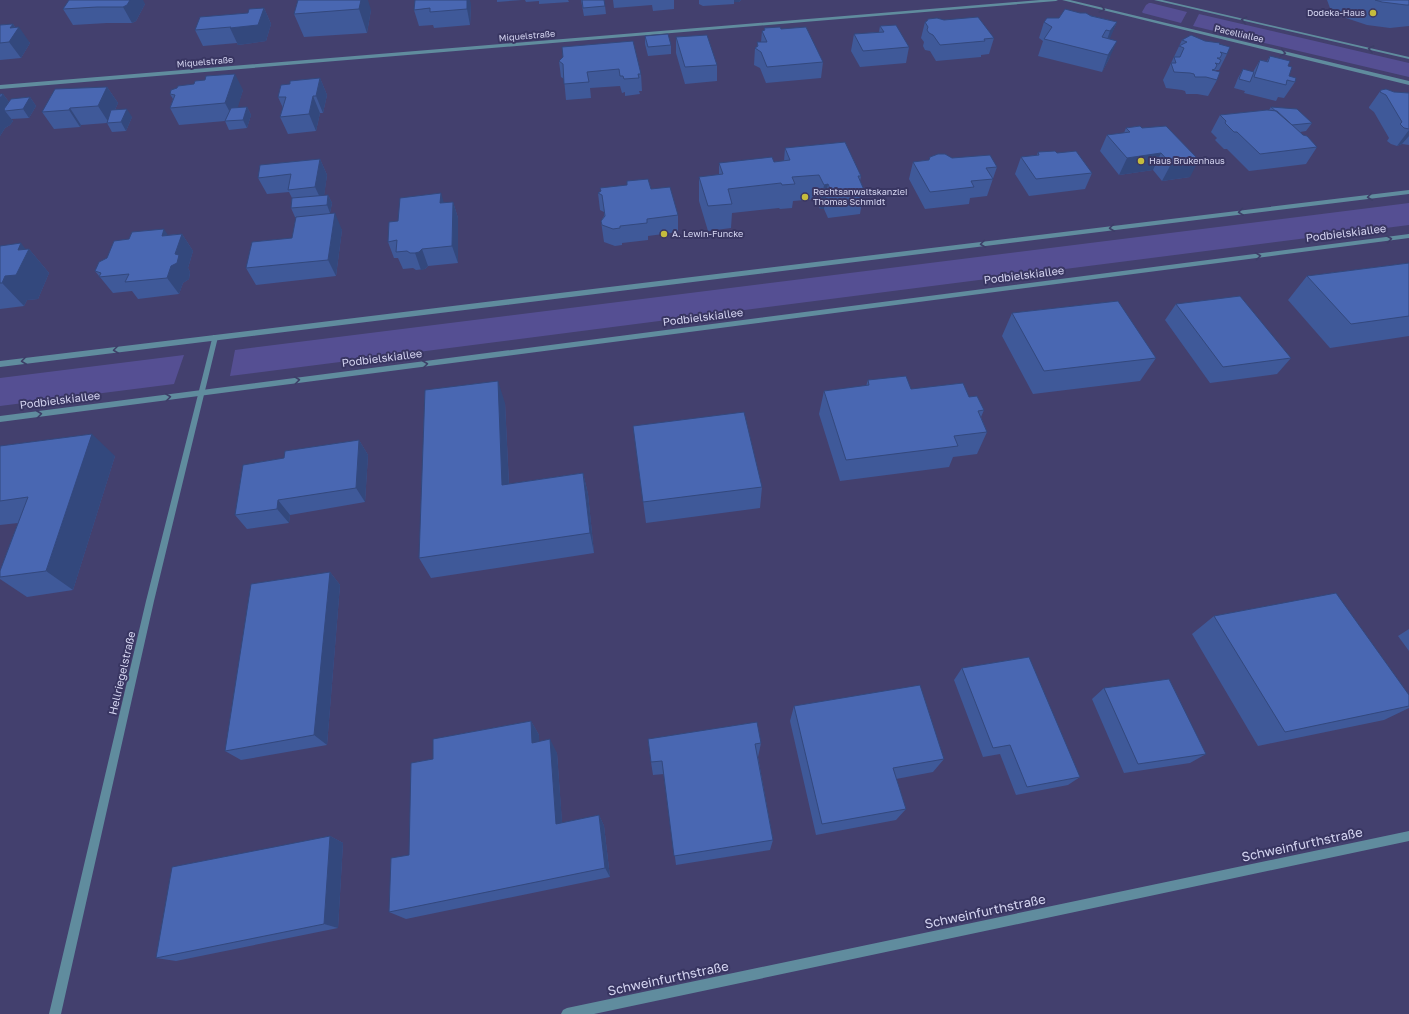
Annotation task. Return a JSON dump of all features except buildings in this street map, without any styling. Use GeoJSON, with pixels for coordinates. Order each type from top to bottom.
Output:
{"type":"FeatureCollection","features":[{"type":"Feature","properties":{"kind":"street","name":"Miquelstraße"},"geometry":{"type":"LineString","coordinates":[[0,87],[1056,0]]}},
{"type":"Feature","properties":{"kind":"street","name":"Pacelliallee"},"geometry":{"type":"LineString","coordinates":[[1064,0],[1409,83]]}},
{"type":"Feature","properties":{"kind":"street","name":"Pacelliallee"},"geometry":{"type":"LineString","coordinates":[[1156,0],[1409,58]]}},
{"type":"Feature","properties":{"kind":"street"},"geometry":{"type":"LineString","coordinates":[[0,364],[1409,192]]}},
{"type":"Feature","properties":{"kind":"street","name":"Podbielskiallee"},"geometry":{"type":"LineString","coordinates":[[0,419],[1409,236]]}},
{"type":"Feature","properties":{"kind":"street","name":"Hellriegelstraße"},"geometry":{"type":"LineString","coordinates":[[55,1014],[149,609],[216,337]]}},
{"type":"Feature","properties":{"kind":"street","name":"Schweinfurthstraße"},"geometry":{"type":"LineString","coordinates":[[567,1014],[1409,836]]}},
{"type":"Feature","properties":{"kind":"shaded area"},"geometry":{"type":"Polygon","coordinates":[[[1149,3],[1187,12],[1181,23],[1143,13],[1142,12],[1146,5],[1149,3]]]}},
{"type":"Feature","properties":{"kind":"shaded area"},"geometry":{"type":"Polygon","coordinates":[[[1199,14],[1409,63],[1409,77],[1193,26],[1199,14]]]}},
{"type":"Feature","properties":{"kind":"shaded area"},"geometry":{"type":"Polygon","coordinates":[[[1409,203],[1409,225],[230,376],[235,350],[1409,203]]]}},
{"type":"Feature","properties":{"kind":"shaded area"},"geometry":{"type":"Polygon","coordinates":[[[184,355],[174,384],[0,406],[0,378],[184,355]]]}},
{"type":"Feature","properties":{"kind":"place","name":"Dodeka-Haus"},"geometry":{"type":"Point","coordinates":[1373,13]}},
{"type":"Feature","properties":{"kind":"place","name":"Haus Brukenhaus"},"geometry":{"type":"Point","coordinates":[1141,161]}},
{"type":"Feature","properties":{"kind":"place","name":"Rechtsanwaltskanzlei Thomas Schmidt"},"geometry":{"type":"Point","coordinates":[805,197]}},
{"type":"Feature","properties":{"kind":"place","name":"A. Lewin-Funcke"},"geometry":{"type":"Point","coordinates":[664,234]}}]}
